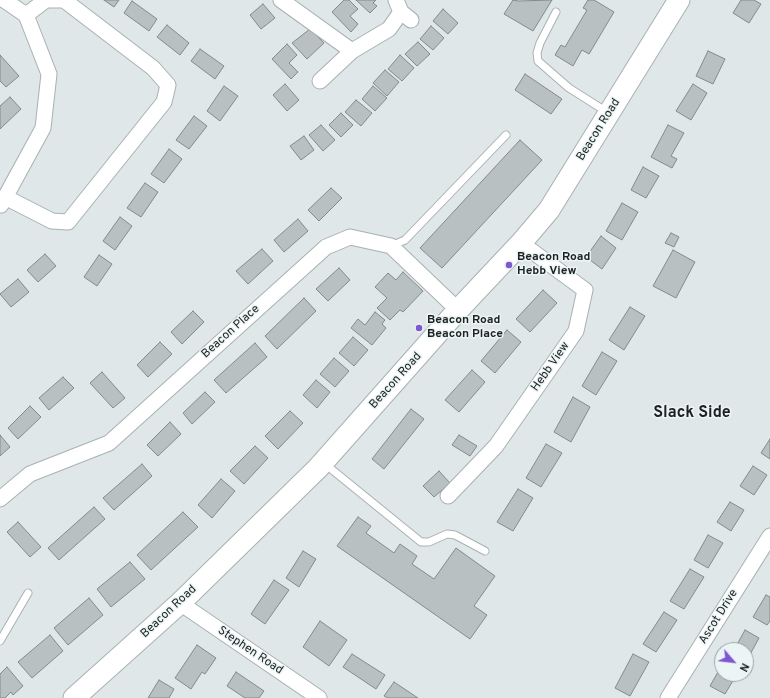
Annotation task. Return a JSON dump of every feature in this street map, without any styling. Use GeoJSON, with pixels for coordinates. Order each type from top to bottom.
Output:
{"type":"FeatureCollection","features":[{"type":"Feature","properties":{"kind":"main road","name":"Beacon Road"},"geometry":{"type":"LineString","coordinates":[[74,698],[180,603],[323,463],[458,310],[521,243],[549,210],[679,0]]}},
{"type":"Feature","properties":{"kind":"street"},"geometry":{"type":"LineString","coordinates":[[4,0],[26,15],[49,74],[43,128],[2,201],[52,221],[68,222],[164,102],[168,85],[153,68],[64,0],[46,0],[26,15]]}},
{"type":"Feature","properties":{"kind":"street"},"geometry":{"type":"LineString","coordinates":[[281,0],[352,51]]}},
{"type":"Feature","properties":{"kind":"street"},"geometry":{"type":"LineString","coordinates":[[320,81],[352,51],[390,29],[403,11]]}},
{"type":"Feature","properties":{"kind":"street","name":"Beacon Place"},"geometry":{"type":"LineString","coordinates":[[0,499],[30,474],[109,442],[326,247],[350,237],[391,246]]}},
{"type":"Feature","properties":{"kind":"street","name":"Hebb View"},"geometry":{"type":"LineString","coordinates":[[448,496],[496,446],[576,331],[585,290],[521,243]]}},
{"type":"Feature","properties":{"kind":"street"},"geometry":{"type":"LineString","coordinates":[[391,246],[458,310]]}},
{"type":"Feature","properties":{"kind":"street","name":"Ascot Drive"},"geometry":{"type":"LineString","coordinates":[[668,698],[770,536]]}},
{"type":"Feature","properties":{"kind":"street","name":"Stephen Road"},"geometry":{"type":"LineString","coordinates":[[180,603],[320,698]]}},
{"type":"Feature","properties":{"kind":"lane"},"geometry":{"type":"LineString","coordinates":[[556,12],[540,43],[537,53],[538,61],[569,88],[609,113]]}},
{"type":"Feature","properties":{"kind":"lane"},"geometry":{"type":"LineString","coordinates":[[391,246],[405,240],[506,135]]}},
{"type":"Feature","properties":{"kind":"lane"},"geometry":{"type":"LineString","coordinates":[[323,463],[421,542],[429,542],[447,534],[451,534],[485,551]]}},
{"type":"Feature","properties":{"kind":"lane"},"geometry":{"type":"LineString","coordinates":[[0,640],[28,593]]}},
{"type":"Feature","properties":{"kind":"building"},"geometry":{"type":"Polygon","coordinates":[[[104,0],[119,0],[114,7],[104,0]]]}},
{"type":"Feature","properties":{"kind":"building"},"geometry":{"type":"Polygon","coordinates":[[[344,0],[349,0],[358,9],[350,16],[358,24],[351,32],[332,12],[344,0]]]}},
{"type":"Feature","properties":{"kind":"building"},"geometry":{"type":"Polygon","coordinates":[[[356,0],[376,0],[373,3],[377,6],[370,13],[356,0]]]}},
{"type":"Feature","properties":{"kind":"building"},"geometry":{"type":"Polygon","coordinates":[[[513,0],[552,0],[533,31],[504,14],[513,0]]]}},
{"type":"Feature","properties":{"kind":"building"},"geometry":{"type":"Polygon","coordinates":[[[588,0],[594,0],[614,12],[589,54],[582,50],[573,66],[555,55],[561,45],[565,47],[587,10],[583,8],[588,0]]]}},
{"type":"Feature","properties":{"kind":"building"},"geometry":{"type":"Polygon","coordinates":[[[741,0],[754,0],[761,4],[749,23],[733,13],[741,0]]]}},
{"type":"Feature","properties":{"kind":"building"},"geometry":{"type":"Polygon","coordinates":[[[132,1],[157,19],[149,31],[124,13],[132,1]]]}},
{"type":"Feature","properties":{"kind":"building"},"geometry":{"type":"Polygon","coordinates":[[[263,4],[275,18],[261,29],[250,15],[263,4]]]}},
{"type":"Feature","properties":{"kind":"building"},"geometry":{"type":"Polygon","coordinates":[[[443,9],[458,23],[448,34],[433,21],[443,9]]]}},
{"type":"Feature","properties":{"kind":"building"},"geometry":{"type":"Polygon","coordinates":[[[167,25],[189,43],[180,55],[157,37],[167,25]]]}},
{"type":"Feature","properties":{"kind":"building"},"geometry":{"type":"Polygon","coordinates":[[[431,26],[444,38],[433,50],[420,39],[431,26]]]}},
{"type":"Feature","properties":{"kind":"building"},"geometry":{"type":"Polygon","coordinates":[[[310,29],[324,43],[307,59],[292,43],[310,29]]]}},
{"type":"Feature","properties":{"kind":"building"},"geometry":{"type":"Polygon","coordinates":[[[418,42],[430,54],[417,66],[405,54],[418,42]]]}},
{"type":"Feature","properties":{"kind":"building"},"geometry":{"type":"Polygon","coordinates":[[[287,44],[297,55],[289,63],[298,72],[291,79],[272,59],[287,44]]]}},
{"type":"Feature","properties":{"kind":"building"},"geometry":{"type":"Polygon","coordinates":[[[200,49],[224,66],[215,79],[191,61],[200,49]]]}},
{"type":"Feature","properties":{"kind":"building"},"geometry":{"type":"Polygon","coordinates":[[[708,51],[725,59],[713,84],[696,76],[708,51]]]}},
{"type":"Feature","properties":{"kind":"building"},"geometry":{"type":"Polygon","coordinates":[[[0,55],[19,76],[6,87],[0,81],[0,55]]]}},
{"type":"Feature","properties":{"kind":"building"},"geometry":{"type":"Polygon","coordinates":[[[400,55],[414,68],[402,81],[388,69],[400,55]]]}},
{"type":"Feature","properties":{"kind":"building"},"geometry":{"type":"Polygon","coordinates":[[[385,70],[399,82],[387,96],[373,83],[385,70]]]}},
{"type":"Feature","properties":{"kind":"building"},"geometry":{"type":"Polygon","coordinates":[[[525,74],[562,99],[551,114],[515,90],[525,74]]]}},
{"type":"Feature","properties":{"kind":"building"},"geometry":{"type":"Polygon","coordinates":[[[285,84],[299,100],[287,111],[273,95],[285,84]]]}},
{"type":"Feature","properties":{"kind":"building"},"geometry":{"type":"Polygon","coordinates":[[[693,84],[707,93],[691,120],[676,111],[693,84]]]}},
{"type":"Feature","properties":{"kind":"building"},"geometry":{"type":"Polygon","coordinates":[[[224,86],[238,96],[220,121],[207,111],[224,86]]]}},
{"type":"Feature","properties":{"kind":"building"},"geometry":{"type":"Polygon","coordinates":[[[373,86],[387,98],[375,111],[362,99],[373,86]]]}},
{"type":"Feature","properties":{"kind":"building"},"geometry":{"type":"Polygon","coordinates":[[[10,97],[21,109],[0,129],[0,106],[10,97]]]}},
{"type":"Feature","properties":{"kind":"building"},"geometry":{"type":"Polygon","coordinates":[[[356,100],[372,113],[361,126],[345,112],[356,100]]]}},
{"type":"Feature","properties":{"kind":"building"},"geometry":{"type":"Polygon","coordinates":[[[341,113],[353,125],[341,137],[329,125],[341,113]]]}},
{"type":"Feature","properties":{"kind":"building"},"geometry":{"type":"Polygon","coordinates":[[[194,116],[207,126],[189,149],[176,140],[194,116]]]}},
{"type":"Feature","properties":{"kind":"building"},"geometry":{"type":"Polygon","coordinates":[[[321,125],[335,140],[323,151],[309,135],[321,125]]]}},
{"type":"Feature","properties":{"kind":"building"},"geometry":{"type":"Polygon","coordinates":[[[668,125],[684,133],[671,156],[677,159],[672,168],[651,157],[668,125]]]}},
{"type":"Feature","properties":{"kind":"building"},"geometry":{"type":"Polygon","coordinates":[[[304,136],[314,150],[301,160],[290,146],[304,136]]]}},
{"type":"Feature","properties":{"kind":"building"},"geometry":{"type":"Polygon","coordinates":[[[520,140],[542,160],[442,268],[420,248],[520,140]]]}},
{"type":"Feature","properties":{"kind":"building"},"geometry":{"type":"Polygon","coordinates":[[[169,149],[182,159],[164,183],[151,174],[169,149]]]}},
{"type":"Feature","properties":{"kind":"building"},"geometry":{"type":"Polygon","coordinates":[[[643,167],[659,176],[646,198],[631,190],[643,167]]]}},
{"type":"Feature","properties":{"kind":"building"},"geometry":{"type":"Polygon","coordinates":[[[145,183],[158,192],[141,217],[127,208],[145,183]]]}},
{"type":"Feature","properties":{"kind":"building"},"geometry":{"type":"Polygon","coordinates":[[[331,188],[342,198],[319,221],[308,210],[331,188]]]}},
{"type":"Feature","properties":{"kind":"building"},"geometry":{"type":"Polygon","coordinates":[[[622,203],[638,212],[622,240],[606,231],[622,203]]]}},
{"type":"Feature","properties":{"kind":"building"},"geometry":{"type":"Polygon","coordinates":[[[120,217],[132,226],[115,250],[103,241],[120,217]]]}},
{"type":"Feature","properties":{"kind":"building"},"geometry":{"type":"Polygon","coordinates":[[[298,219],[308,231],[284,252],[274,240],[298,219]]]}},
{"type":"Feature","properties":{"kind":"building"},"geometry":{"type":"Polygon","coordinates":[[[671,233],[679,237],[674,247],[665,243],[671,233]]]}},
{"type":"Feature","properties":{"kind":"building"},"geometry":{"type":"Polygon","coordinates":[[[601,236],[616,248],[602,269],[586,257],[601,236]]]}},
{"type":"Feature","properties":{"kind":"building"},"geometry":{"type":"Polygon","coordinates":[[[262,249],[273,261],[248,284],[236,271],[262,249]]]}},
{"type":"Feature","properties":{"kind":"building"},"geometry":{"type":"Polygon","coordinates":[[[673,250],[695,262],[676,298],[653,286],[673,250]]]}},
{"type":"Feature","properties":{"kind":"building"},"geometry":{"type":"Polygon","coordinates":[[[45,254],[56,266],[38,282],[27,270],[45,254]]]}},
{"type":"Feature","properties":{"kind":"building"},"geometry":{"type":"Polygon","coordinates":[[[99,255],[112,264],[97,286],[84,277],[99,255]]]}},
{"type":"Feature","properties":{"kind":"building"},"geometry":{"type":"Polygon","coordinates":[[[339,268],[350,280],[328,301],[316,289],[339,268]]]}},
{"type":"Feature","properties":{"kind":"building"},"geometry":{"type":"Polygon","coordinates":[[[403,272],[423,291],[403,312],[400,310],[390,320],[377,308],[387,298],[375,287],[388,273],[396,280],[403,272]]]}},
{"type":"Feature","properties":{"kind":"building"},"geometry":{"type":"Polygon","coordinates":[[[18,279],[29,292],[11,307],[0,294],[18,279]]]}},
{"type":"Feature","properties":{"kind":"building"},"geometry":{"type":"Polygon","coordinates":[[[543,290],[557,303],[530,332],[516,319],[543,290]]]}},
{"type":"Feature","properties":{"kind":"building"},"geometry":{"type":"Polygon","coordinates":[[[304,298],[316,311],[277,349],[265,336],[304,298]]]}},
{"type":"Feature","properties":{"kind":"building"},"geometry":{"type":"Polygon","coordinates":[[[630,307],[645,316],[624,350],[609,340],[630,307]]]}},
{"type":"Feature","properties":{"kind":"building"},"geometry":{"type":"Polygon","coordinates":[[[193,311],[204,322],[182,344],[171,332],[193,311]]]}},
{"type":"Feature","properties":{"kind":"building"},"geometry":{"type":"Polygon","coordinates":[[[375,312],[385,320],[382,324],[386,328],[372,345],[351,328],[358,319],[365,325],[375,312]]]}},
{"type":"Feature","properties":{"kind":"building"},"geometry":{"type":"Polygon","coordinates":[[[507,330],[521,342],[495,373],[481,361],[507,330]]]}},
{"type":"Feature","properties":{"kind":"building"},"geometry":{"type":"Polygon","coordinates":[[[353,337],[368,350],[354,366],[339,353],[353,337]]]}},
{"type":"Feature","properties":{"kind":"building"},"geometry":{"type":"Polygon","coordinates":[[[160,342],[172,354],[148,377],[137,365],[160,342]]]}},
{"type":"Feature","properties":{"kind":"building"},"geometry":{"type":"Polygon","coordinates":[[[255,343],[267,357],[226,393],[214,380],[255,343]]]}},
{"type":"Feature","properties":{"kind":"building"},"geometry":{"type":"Polygon","coordinates":[[[602,352],[617,361],[596,395],[582,386],[602,352]]]}},
{"type":"Feature","properties":{"kind":"building"},"geometry":{"type":"Polygon","coordinates":[[[334,358],[349,371],[335,387],[320,374],[334,358]]]}},
{"type":"Feature","properties":{"kind":"building"},"geometry":{"type":"Polygon","coordinates":[[[472,370],[485,382],[459,412],[445,400],[472,370]]]}},
{"type":"Feature","properties":{"kind":"building"},"geometry":{"type":"Polygon","coordinates":[[[102,372],[125,398],[113,408],[90,383],[102,372]]]}},
{"type":"Feature","properties":{"kind":"building"},"geometry":{"type":"Polygon","coordinates":[[[63,377],[74,388],[49,410],[39,398],[63,377]]]}},
{"type":"Feature","properties":{"kind":"building"},"geometry":{"type":"Polygon","coordinates":[[[316,380],[330,392],[317,408],[303,395],[316,380]]]}},
{"type":"Feature","properties":{"kind":"building"},"geometry":{"type":"Polygon","coordinates":[[[205,392],[215,402],[192,424],[183,413],[205,392]]]}},
{"type":"Feature","properties":{"kind":"building"},"geometry":{"type":"Polygon","coordinates":[[[573,397],[590,407],[571,442],[554,432],[573,397]]]}},
{"type":"Feature","properties":{"kind":"building"},"geometry":{"type":"Polygon","coordinates":[[[30,406],[41,417],[18,439],[8,428],[30,406]]]}},
{"type":"Feature","properties":{"kind":"building"},"geometry":{"type":"Polygon","coordinates":[[[411,409],[424,419],[384,469],[372,459],[411,409]]]}},
{"type":"Feature","properties":{"kind":"building"},"geometry":{"type":"Polygon","coordinates":[[[290,411],[303,423],[278,449],[265,436],[290,411]]]}},
{"type":"Feature","properties":{"kind":"building"},"geometry":{"type":"Polygon","coordinates":[[[170,422],[181,434],[158,456],[147,445],[170,422]]]}},
{"type":"Feature","properties":{"kind":"building"},"geometry":{"type":"Polygon","coordinates":[[[0,435],[10,447],[0,456],[0,435]]]}},
{"type":"Feature","properties":{"kind":"building"},"geometry":{"type":"Polygon","coordinates":[[[459,435],[477,446],[470,456],[452,445],[459,435]]]}},
{"type":"Feature","properties":{"kind":"building"},"geometry":{"type":"Polygon","coordinates":[[[770,439],[770,459],[761,453],[770,439]]]}},
{"type":"Feature","properties":{"kind":"building"},"geometry":{"type":"Polygon","coordinates":[[[546,444],[562,453],[541,487],[526,478],[546,444]]]}},
{"type":"Feature","properties":{"kind":"building"},"geometry":{"type":"Polygon","coordinates":[[[255,446],[268,458],[244,484],[230,471],[255,446]]]}},
{"type":"Feature","properties":{"kind":"building"},"geometry":{"type":"Polygon","coordinates":[[[142,464],[152,476],[114,510],[103,498],[142,464]]]}},
{"type":"Feature","properties":{"kind":"building"},"geometry":{"type":"Polygon","coordinates":[[[753,466],[767,475],[754,495],[740,486],[753,466]]]}},
{"type":"Feature","properties":{"kind":"building"},"geometry":{"type":"Polygon","coordinates":[[[439,471],[450,483],[434,497],[423,486],[439,471]]]}},
{"type":"Feature","properties":{"kind":"building"},"geometry":{"type":"Polygon","coordinates":[[[221,479],[235,491],[212,518],[198,505],[221,479]]]}},
{"type":"Feature","properties":{"kind":"building"},"geometry":{"type":"Polygon","coordinates":[[[518,489],[533,498],[513,531],[497,522],[518,489]]]}},
{"type":"Feature","properties":{"kind":"building"},"geometry":{"type":"Polygon","coordinates":[[[730,502],[744,510],[731,531],[717,522],[730,502]]]}},
{"type":"Feature","properties":{"kind":"building"},"geometry":{"type":"Polygon","coordinates":[[[94,507],[105,519],[59,560],[48,548],[94,507]]]}},
{"type":"Feature","properties":{"kind":"building"},"geometry":{"type":"Polygon","coordinates":[[[183,512],[198,527],[151,570],[137,555],[183,512]]]}},
{"type":"Feature","properties":{"kind":"building"},"geometry":{"type":"Polygon","coordinates":[[[358,517],[371,526],[366,533],[394,553],[400,544],[417,556],[412,564],[434,579],[456,548],[495,576],[474,606],[487,615],[470,639],[337,546],[358,517]]]}},
{"type":"Feature","properties":{"kind":"building"},"geometry":{"type":"Polygon","coordinates":[[[18,522],[41,547],[30,557],[7,532],[18,522]]]}},
{"type":"Feature","properties":{"kind":"building"},"geometry":{"type":"Polygon","coordinates":[[[708,535],[723,543],[708,568],[694,560],[708,535]]]}},
{"type":"Feature","properties":{"kind":"building"},"geometry":{"type":"Polygon","coordinates":[[[303,551],[316,559],[299,587],[286,578],[303,551]]]}},
{"type":"Feature","properties":{"kind":"building"},"geometry":{"type":"Polygon","coordinates":[[[130,562],[145,579],[111,607],[97,589],[130,562]]]}},
{"type":"Feature","properties":{"kind":"building"},"geometry":{"type":"Polygon","coordinates":[[[690,569],[704,577],[684,609],[670,601],[690,569]]]}},
{"type":"Feature","properties":{"kind":"building"},"geometry":{"type":"Polygon","coordinates":[[[274,580],[289,590],[265,624],[251,614],[274,580]]]}},
{"type":"Feature","properties":{"kind":"building"},"geometry":{"type":"Polygon","coordinates":[[[766,595],[770,597],[770,621],[767,625],[753,617],[766,595]]]}},
{"type":"Feature","properties":{"kind":"building"},"geometry":{"type":"Polygon","coordinates":[[[89,598],[103,615],[68,645],[54,628],[89,598]]]}},
{"type":"Feature","properties":{"kind":"building"},"geometry":{"type":"Polygon","coordinates":[[[664,612],[677,620],[656,652],[643,644],[664,612]]]}},
{"type":"Feature","properties":{"kind":"building"},"geometry":{"type":"Polygon","coordinates":[[[320,621],[347,640],[329,666],[303,647],[320,621]]]}},
{"type":"Feature","properties":{"kind":"building"},"geometry":{"type":"Polygon","coordinates":[[[745,630],[759,638],[754,647],[754,642],[738,642],[745,630]]]}},
{"type":"Feature","properties":{"kind":"building"},"geometry":{"type":"Polygon","coordinates":[[[50,635],[63,651],[32,678],[18,662],[50,635]]]}},
{"type":"Feature","properties":{"kind":"building"},"geometry":{"type":"Polygon","coordinates":[[[197,645],[216,658],[205,674],[202,672],[191,689],[175,678],[197,645]]]}},
{"type":"Feature","properties":{"kind":"building"},"geometry":{"type":"Polygon","coordinates":[[[352,654],[385,675],[376,689],[343,667],[352,654]]]}},
{"type":"Feature","properties":{"kind":"building"},"geometry":{"type":"Polygon","coordinates":[[[633,654],[649,662],[630,696],[615,688],[633,654]]]}},
{"type":"Feature","properties":{"kind":"building"},"geometry":{"type":"Polygon","coordinates":[[[7,667],[23,686],[13,695],[11,692],[5,698],[0,698],[0,674],[7,667]]]}},
{"type":"Feature","properties":{"kind":"building"},"geometry":{"type":"Polygon","coordinates":[[[236,672],[264,691],[259,698],[245,698],[227,686],[236,672]]]}},
{"type":"Feature","properties":{"kind":"building"},"geometry":{"type":"Polygon","coordinates":[[[714,679],[714,682],[732,682],[725,694],[710,686],[714,679]]]}},
{"type":"Feature","properties":{"kind":"building"},"geometry":{"type":"Polygon","coordinates":[[[159,680],[174,689],[169,698],[148,698],[159,680]]]}},
{"type":"Feature","properties":{"kind":"building"},"geometry":{"type":"Polygon","coordinates":[[[394,682],[418,698],[388,698],[384,696],[394,682]]]}},
{"type":"Feature","properties":{"kind":"place","name":"Beacon Road Hebb View"},"geometry":{"type":"Point","coordinates":[509,265]}},
{"type":"Feature","properties":{"kind":"place","name":"Beacon Road Beacon Place"},"geometry":{"type":"Point","coordinates":[419,328]}},
{"type":"Feature","properties":{"kind":"district","name":"Slack Side"},"geometry":{"type":"Point","coordinates":[692,414]}}]}
